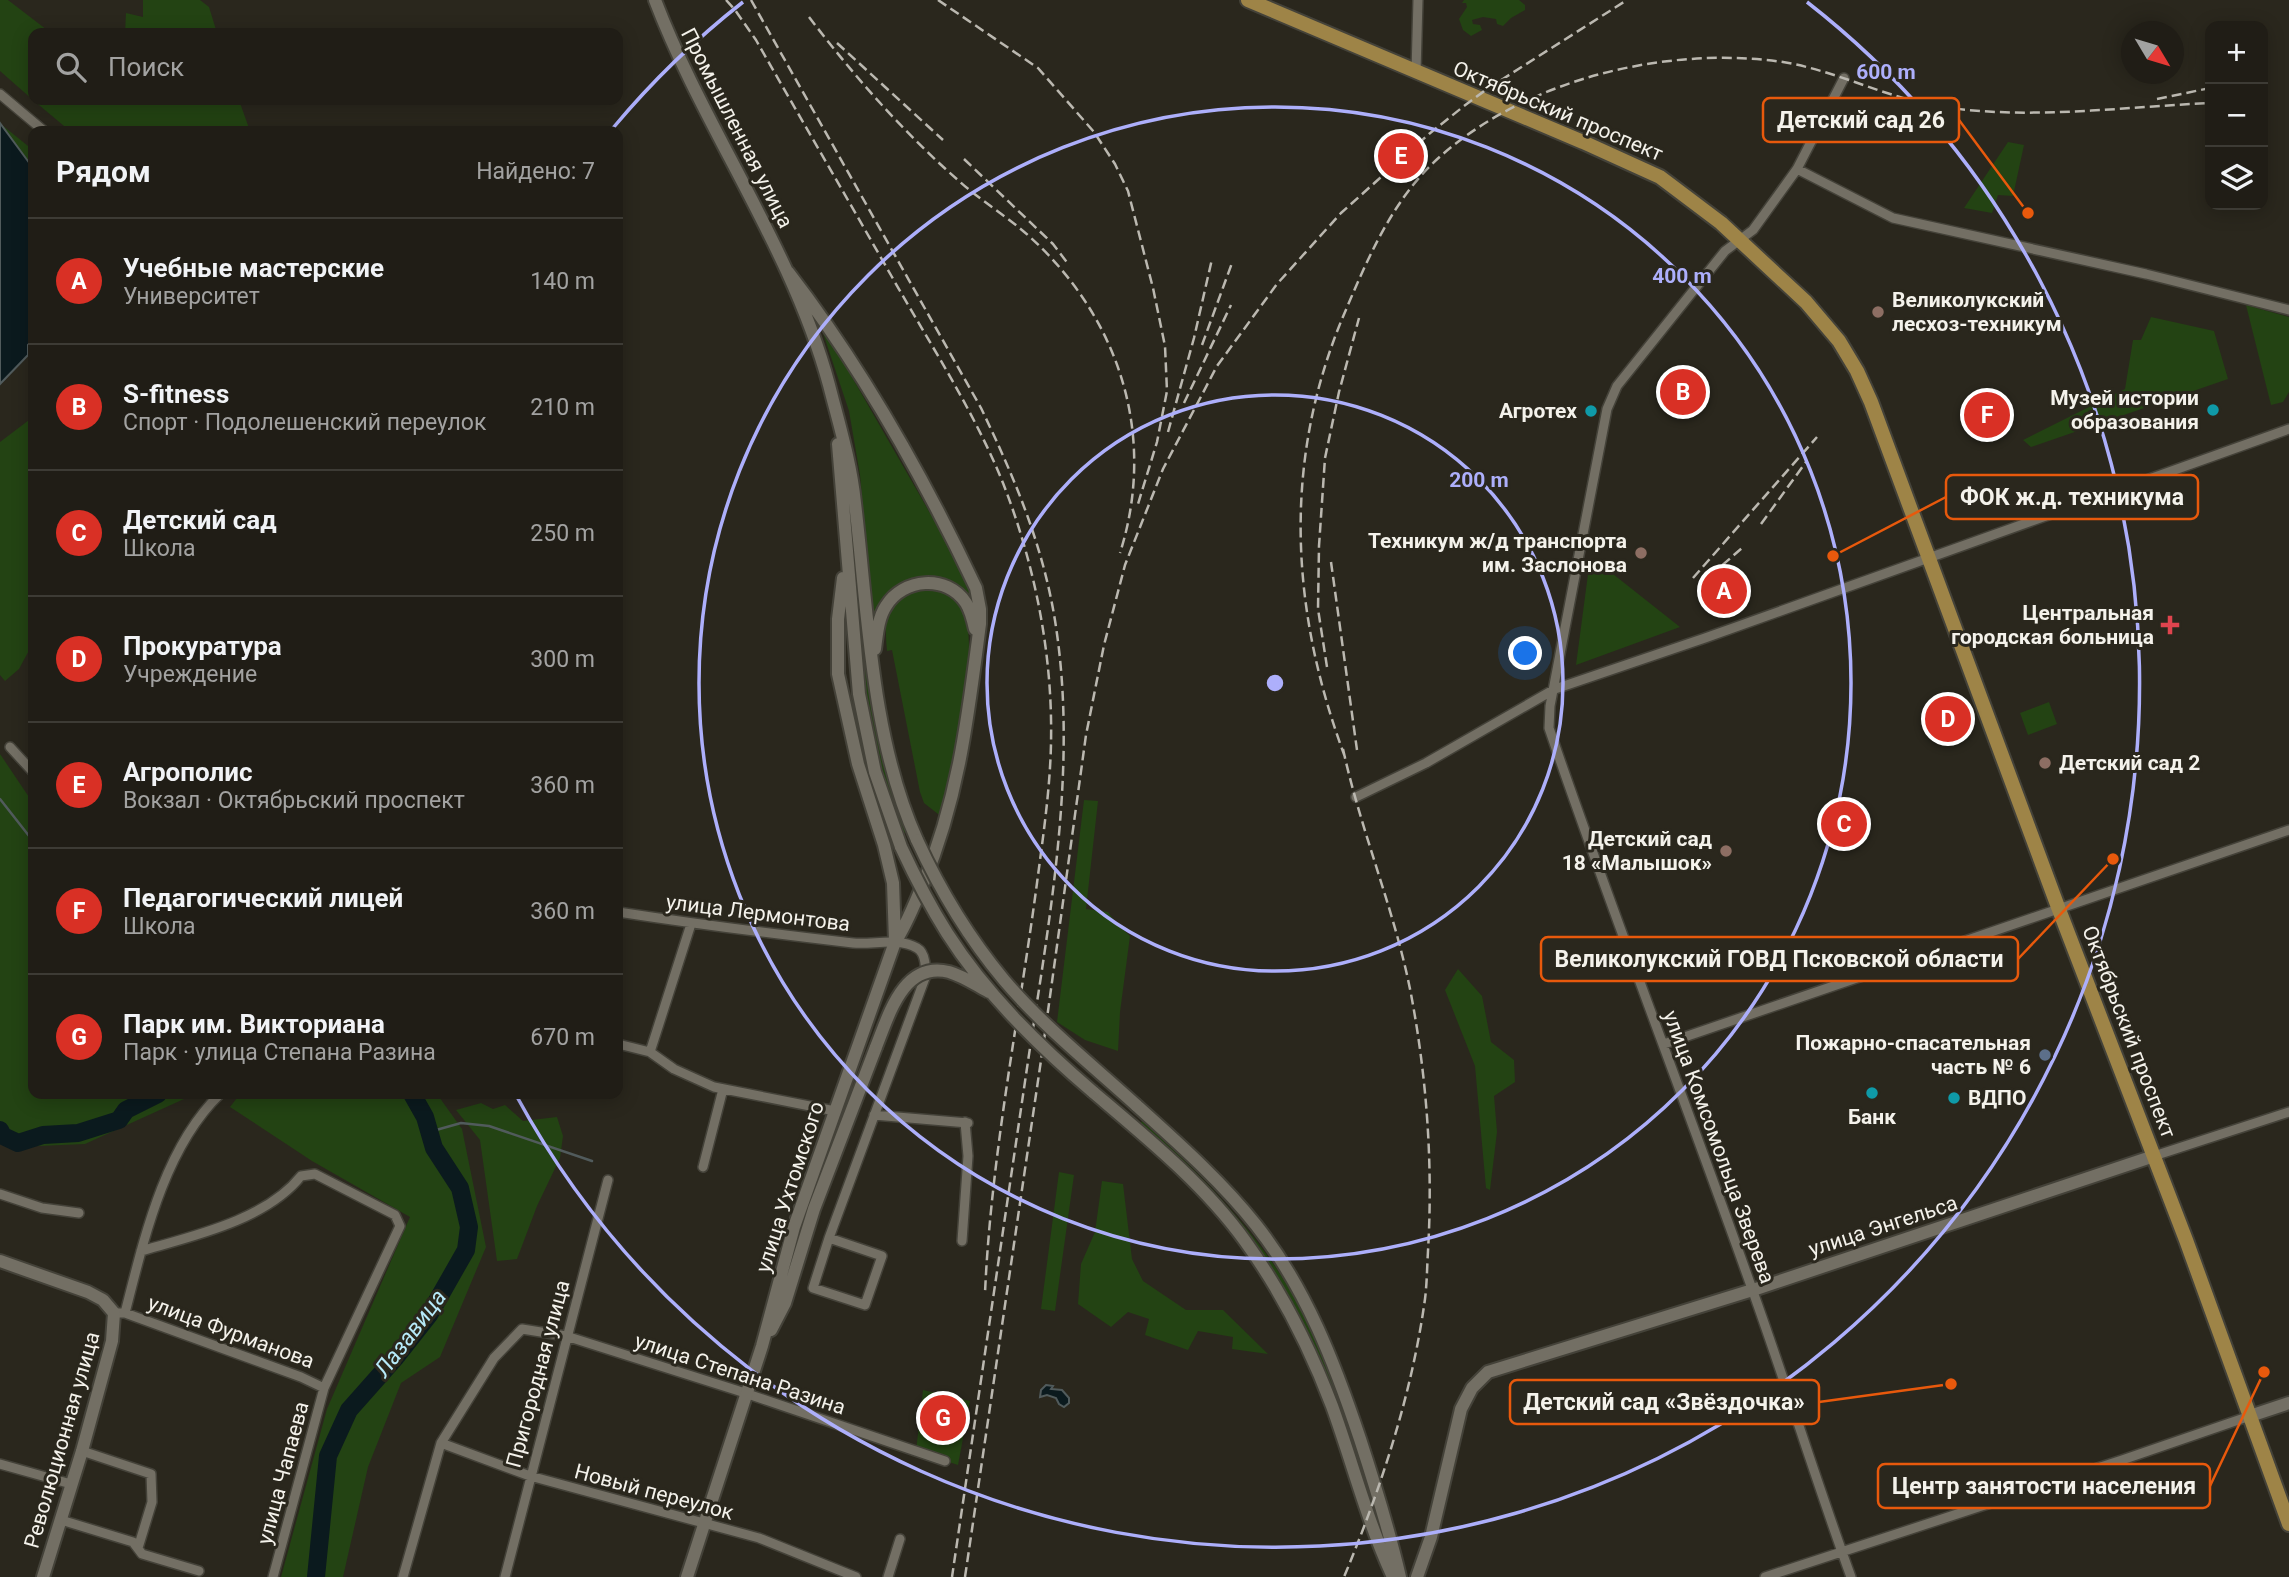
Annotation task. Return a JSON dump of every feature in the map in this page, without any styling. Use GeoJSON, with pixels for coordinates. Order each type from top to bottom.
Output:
{"type":"FeatureCollection","features":[{"type":"Feature","properties":{"kind":"main road","name":"Промышленная улица"},"geometry":{"type":"LineString","coordinates":[[655,0],[671,43],[788,272]]}},
{"type":"Feature","properties":{"kind":"main road","name":"Октябрьский проспект"},"geometry":{"type":"LineString","coordinates":[[1248,0],[1660,177],[1740,240],[1806,302],[1839,341],[1871,402],[2289,1524]]}},
{"type":"Feature","properties":{"kind":"main road"},"geometry":{"type":"LineString","coordinates":[[788,272],[814,339],[846,447],[855,502],[873,666],[891,765],[917,840],[938,883],[962,922],[1005,981],[1059,1036],[1219,1183],[1258,1228],[1302,1298],[1328,1349],[1389,1531],[1400,1577]]}},
{"type":"Feature","properties":{"kind":"main road"},"geometry":{"type":"LineString","coordinates":[[788,272],[873,395],[963,561],[976,588],[980,609],[977,646]]}},
{"type":"Feature","properties":{"kind":"main road"},"geometry":{"type":"LineString","coordinates":[[837,419],[859,694],[875,772],[901,848],[924,895],[948,935],[993,994],[1049,1054],[1180,1169],[1245,1240],[1283,1299],[1307,1345],[1332,1406],[1376,1539],[1393,1577]]}},
{"type":"Feature","properties":{"kind":"main road"},"geometry":{"type":"LineString","coordinates":[[846,550],[838,619],[838,674],[858,764],[893,883],[895,942]]}},
{"type":"Feature","properties":{"kind":"main road"},"geometry":{"type":"LineString","coordinates":[[873,666],[879,623],[886,606],[898,592],[923,582],[945,586],[964,600],[971,612],[977,646]]}},
{"type":"Feature","properties":{"kind":"main road","name":"улица Ухтомского"},"geometry":{"type":"LineString","coordinates":[[687,1577],[762,1346],[794,1227],[895,942],[906,924],[948,816],[968,720],[977,646]]}},
{"type":"Feature","properties":{"kind":"main road"},"geometry":{"type":"LineString","coordinates":[[762,1346],[785,1303],[814,1209],[894,1002],[902,989],[916,977],[935,971],[947,972],[993,994]]}},
{"type":"Feature","properties":{"kind":"main road","name":"улица Энгельса"},"geometry":{"type":"LineString","coordinates":[[1418,1577],[1431,1537],[1461,1409],[1472,1388],[1488,1372],[1752,1290],[2154,1156]]}},
{"type":"Feature","properties":{"kind":"main road","name":"улица Фурманова"},"geometry":{"type":"LineString","coordinates":[[0,1261],[88,1292],[119,1313]]}},
{"type":"Feature","properties":{"kind":"main road","name":"Революционная улица"},"geometry":{"type":"LineString","coordinates":[[43,1577],[82,1451],[119,1313]]}},
{"type":"Feature","properties":{"kind":"main road"},"geometry":{"type":"LineString","coordinates":[[2250,1416],[2289,1403]]}},
{"type":"Feature","properties":{"kind":"street"},"geometry":{"type":"LineString","coordinates":[[1416,72],[1418,0]]}},
{"type":"Feature","properties":{"kind":"street","name":"улица Комсомольца Зверева"},"geometry":{"type":"LineString","coordinates":[[1844,78],[1797,169],[1753,230],[1725,251],[1617,386],[1607,409],[1550,706],[1549,728],[1596,865],[1664,1044],[1752,1290],[1851,1577]]}},
{"type":"Feature","properties":{"kind":"street"},"geometry":{"type":"LineString","coordinates":[[0,94],[38,126]]}},
{"type":"Feature","properties":{"kind":"street"},"geometry":{"type":"LineString","coordinates":[[1797,169],[1893,218],[2146,274],[2289,310]]}},
{"type":"Feature","properties":{"kind":"street"},"geometry":{"type":"LineString","coordinates":[[1356,797],[1426,763],[1555,689],[2289,429]]}},
{"type":"Feature","properties":{"kind":"street"},"geometry":{"type":"LineString","coordinates":[[10,747],[28,767]]}},
{"type":"Feature","properties":{"kind":"street"},"geometry":{"type":"LineString","coordinates":[[1664,1044],[2289,830]]}},
{"type":"Feature","properties":{"kind":"street","name":"улица Лермонтова"},"geometry":{"type":"LineString","coordinates":[[623,913],[691,924],[858,943],[895,942]]}},
{"type":"Feature","properties":{"kind":"street"},"geometry":{"type":"LineString","coordinates":[[650,1052],[691,924]]}},
{"type":"Feature","properties":{"kind":"street"},"geometry":{"type":"LineString","coordinates":[[829,1238],[882,1256],[865,1305],[813,1288],[829,1238],[925,978],[926,967],[922,952],[916,947],[895,942]]}},
{"type":"Feature","properties":{"kind":"street"},"geometry":{"type":"LineString","coordinates":[[623,1045],[650,1052],[674,1069],[713,1087],[835,1111]]}},
{"type":"Feature","properties":{"kind":"street"},"geometry":{"type":"LineString","coordinates":[[703,1167],[723,1089]]}},
{"type":"Feature","properties":{"kind":"street"},"geometry":{"type":"LineString","coordinates":[[119,1313],[159,1196],[178,1151],[197,1118],[215,1099]]}},
{"type":"Feature","properties":{"kind":"street","name":"улица Энгельса"},"geometry":{"type":"LineString","coordinates":[[2154,1156],[2289,1112]]}},
{"type":"Feature","properties":{"kind":"street"},"geometry":{"type":"LineString","coordinates":[[874,1115],[967,1123],[968,1156],[961,1241]]}},
{"type":"Feature","properties":{"kind":"street","name":"улица Чапаева"},"geometry":{"type":"LineString","coordinates":[[141,1251],[206,1232],[251,1213],[291,1189],[301,1176],[315,1174],[395,1215],[400,1226],[324,1388],[273,1577]]}},
{"type":"Feature","properties":{"kind":"street","name":"Пригородная улица"},"geometry":{"type":"LineString","coordinates":[[505,1577],[608,1180]]}},
{"type":"Feature","properties":{"kind":"street"},"geometry":{"type":"LineString","coordinates":[[0,1194],[42,1208],[79,1213]]}},
{"type":"Feature","properties":{"kind":"street","name":"улица Фурманова"},"geometry":{"type":"LineString","coordinates":[[119,1313],[301,1377],[324,1388]]}},
{"type":"Feature","properties":{"kind":"street","name":"улица Степана Разина"},"geometry":{"type":"LineString","coordinates":[[441,1443],[494,1358],[522,1329],[566,1336],[945,1461]]}},
{"type":"Feature","properties":{"kind":"street"},"geometry":{"type":"LineString","coordinates":[[1765,1577],[2250,1416]]}},
{"type":"Feature","properties":{"kind":"street"},"geometry":{"type":"LineString","coordinates":[[403,1577],[441,1443]]}},
{"type":"Feature","properties":{"kind":"street","name":"Новый переулок"},"geometry":{"type":"LineString","coordinates":[[441,1443],[530,1476],[759,1538],[856,1577]]}},
{"type":"Feature","properties":{"kind":"street"},"geometry":{"type":"LineString","coordinates":[[82,1451],[151,1474],[152,1502],[138,1548]]}},
{"type":"Feature","properties":{"kind":"street"},"geometry":{"type":"LineString","coordinates":[[0,1464],[71,1484]]}},
{"type":"Feature","properties":{"kind":"street"},"geometry":{"type":"LineString","coordinates":[[61,1520],[133,1542],[142,1554],[199,1571]]}},
{"type":"Feature","properties":{"kind":"street"},"geometry":{"type":"LineString","coordinates":[[888,1577],[900,1539]]}},
{"type":"Feature","properties":{"kind":"green space"},"geometry":{"type":"Polygon","coordinates":[[[0,0],[8,0],[44,28],[28,28],[28,96],[0,71],[0,0]]]}},
{"type":"Feature","properties":{"kind":"green space"},"geometry":{"type":"Polygon","coordinates":[[[143,0],[200,0],[209,7],[215,28],[125,28],[126,13],[143,17],[143,0]]]}},
{"type":"Feature","properties":{"kind":"green space"},"geometry":{"type":"Polygon","coordinates":[[[1464,0],[1519,0],[1525,5],[1525,10],[1503,26],[1497,24],[1496,19],[1483,17],[1472,20],[1473,24],[1480,25],[1482,30],[1471,36],[1463,30],[1459,19],[1467,7],[1466,3],[1462,3],[1464,0]]]}},
{"type":"Feature","properties":{"kind":"green space"},"geometry":{"type":"Polygon","coordinates":[[[39,105],[241,105],[248,126],[64,126],[39,105]]]}},
{"type":"Feature","properties":{"kind":"green space"},"geometry":{"type":"Polygon","coordinates":[[[2,125],[28,146],[28,161],[2,125]]]}},
{"type":"Feature","properties":{"kind":"green space"},"geometry":{"type":"Polygon","coordinates":[[[2008,142],[2024,145],[2013,196],[1998,195],[1992,213],[1964,208],[2008,142]]]}},
{"type":"Feature","properties":{"kind":"green space"},"geometry":{"type":"Polygon","coordinates":[[[2246,305],[2289,317],[2289,392],[2283,402],[2271,405],[2246,305]]]}},
{"type":"Feature","properties":{"kind":"green space"},"geometry":{"type":"Polygon","coordinates":[[[2151,317],[2214,331],[2228,379],[2031,447],[2023,440],[2125,389],[2133,340],[2141,340],[2151,317]]]}},
{"type":"Feature","properties":{"kind":"green space"},"geometry":{"type":"Polygon","coordinates":[[[818,318],[961,567],[973,599],[971,602],[946,580],[918,577],[893,590],[873,617],[860,475],[849,411],[818,318]]]}},
{"type":"Feature","properties":{"kind":"green space"},"geometry":{"type":"Polygon","coordinates":[[[28,421],[28,652],[19,669],[5,681],[0,675],[0,442],[28,421]]]}},
{"type":"Feature","properties":{"kind":"green space"},"geometry":{"type":"Polygon","coordinates":[[[1590,559],[1594,559],[1680,627],[1576,665],[1590,559]]]}},
{"type":"Feature","properties":{"kind":"green space"},"geometry":{"type":"Polygon","coordinates":[[[919,588],[937,590],[953,597],[961,606],[967,624],[969,648],[963,708],[941,814],[924,803],[920,792],[892,650],[887,651],[886,629],[889,612],[899,599],[919,588]]]}},
{"type":"Feature","properties":{"kind":"green space"},"geometry":{"type":"Polygon","coordinates":[[[865,658],[880,746],[891,789],[907,831],[902,834],[872,726],[861,659],[865,658]]]}},
{"type":"Feature","properties":{"kind":"green space"},"geometry":{"type":"Polygon","coordinates":[[[2049,702],[2057,724],[2028,735],[2020,713],[2049,702]]]}},
{"type":"Feature","properties":{"kind":"green space"},"geometry":{"type":"Polygon","coordinates":[[[0,754],[28,796],[28,1099],[184,1099],[85,1144],[15,1147],[0,1138],[0,754]]]}},
{"type":"Feature","properties":{"kind":"green space"},"geometry":{"type":"Polygon","coordinates":[[[1084,800],[1098,801],[1086,909],[1108,912],[1130,936],[1118,1051],[1085,1040],[1057,1022],[1084,800]]]}},
{"type":"Feature","properties":{"kind":"green space"},"geometry":{"type":"Polygon","coordinates":[[[1458,969],[1482,996],[1491,1042],[1514,1060],[1515,1082],[1494,1096],[1497,1132],[1490,1190],[1486,1188],[1475,1066],[1445,990],[1458,969]]]}},
{"type":"Feature","properties":{"kind":"green space"},"geometry":{"type":"Polygon","coordinates":[[[236,1099],[441,1099],[462,1129],[486,1247],[440,1357],[401,1383],[368,1467],[343,1577],[281,1577],[327,1409],[410,1217],[312,1161],[230,1107],[236,1099]]]}},
{"type":"Feature","properties":{"kind":"green space"},"geometry":{"type":"Polygon","coordinates":[[[481,1103],[493,1109],[505,1105],[523,1121],[557,1117],[563,1136],[560,1158],[537,1206],[517,1259],[497,1261],[480,1140],[456,1110],[481,1103]]]}},
{"type":"Feature","properties":{"kind":"green space"},"geometry":{"type":"Polygon","coordinates":[[[1142,1121],[1224,1202],[1271,1260],[1310,1325],[1326,1361],[1366,1478],[1362,1479],[1313,1345],[1272,1269],[1244,1230],[1193,1175],[1140,1124],[1142,1121]]]}},
{"type":"Feature","properties":{"kind":"green space"},"geometry":{"type":"Polygon","coordinates":[[[1059,1172],[1074,1175],[1055,1311],[1041,1309],[1059,1172]]]}},
{"type":"Feature","properties":{"kind":"green space"},"geometry":{"type":"Polygon","coordinates":[[[1102,1181],[1123,1184],[1132,1259],[1143,1281],[1186,1310],[1223,1310],[1268,1354],[1232,1349],[1233,1337],[1198,1331],[1188,1350],[1145,1335],[1149,1319],[1128,1312],[1111,1327],[1078,1304],[1081,1264],[1095,1232],[1102,1181]]]}},
{"type":"Feature","properties":{"kind":"green space"},"geometry":{"type":"Polygon","coordinates":[[[923,1390],[970,1401],[958,1465],[916,1451],[923,1390]]]}},
{"type":"Feature","properties":{"kind":"shaded area"},"geometry":{"type":"Polygon","coordinates":[[[0,123],[28,161],[28,355],[0,384],[0,123]]]}},
{"type":"Feature","properties":{"kind":"shaded area"},"geometry":{"type":"Polygon","coordinates":[[[1046,1385],[1053,1386],[1051,1389],[1062,1390],[1069,1398],[1069,1403],[1064,1407],[1056,1398],[1047,1395],[1040,1397],[1041,1390],[1046,1385]]]}},
{"type":"Feature","properties":{"kind":"waterway"},"geometry":{"type":"LineString","coordinates":[[0,799],[28,835]]}},
{"type":"Feature","properties":{"kind":"waterway","name":"Лазавица"},"geometry":{"type":"LineString","coordinates":[[0,1130],[3,1136],[18,1143],[43,1135],[78,1133],[119,1120],[126,1110],[148,1099]]}},
{"type":"Feature","properties":{"kind":"waterway","name":"Лазавица"},"geometry":{"type":"LineString","coordinates":[[316,1577],[328,1456],[349,1410],[429,1315],[466,1250],[469,1227],[460,1188],[434,1148],[425,1117],[415,1099]]}},
{"type":"Feature","properties":{"kind":"waterway"},"geometry":{"type":"LineString","coordinates":[[429,1132],[461,1123],[489,1126],[592,1161]]}},
{"type":"Feature","properties":{"kind":"railway"},"geometry":{"type":"LineString","coordinates":[[726,0],[756,40],[979,430],[1014,514],[1040,611],[1051,711],[1049,779],[1037,883],[999,1139],[985,1293]]}},
{"type":"Feature","properties":{"kind":"railway"},"geometry":{"type":"LineString","coordinates":[[751,0],[981,408],[1028,518],[1045,574],[1057,634],[1064,742],[1062,797],[1051,906],[952,1577]]}},
{"type":"Feature","properties":{"kind":"railway"},"geometry":{"type":"LineString","coordinates":[[938,0],[1038,68],[1094,132],[1115,164],[1128,191],[1165,346],[1167,391],[1157,442],[1138,504]]}},
{"type":"Feature","properties":{"kind":"railway"},"geometry":{"type":"LineString","coordinates":[[965,1577],[1086,735],[1104,645],[1125,565],[1163,469],[1217,366],[1277,284],[1341,213],[1464,106],[1627,0]]}},
{"type":"Feature","properties":{"kind":"railway"},"geometry":{"type":"LineString","coordinates":[[809,17],[861,82],[899,123],[959,181],[1030,237],[1061,269],[1087,305],[1108,342],[1123,382],[1132,423],[1134,466],[1130,509],[1120,553]]}},
{"type":"Feature","properties":{"kind":"railway"},"geometry":{"type":"LineString","coordinates":[[837,43],[943,140]]}},
{"type":"Feature","properties":{"kind":"railway"},"geometry":{"type":"LineString","coordinates":[[1345,757],[1313,648],[1304,593],[1302,484],[1310,429],[1323,374],[1342,319],[1380,237],[1403,198],[1417,181],[1432,164],[1468,135],[1507,110],[1551,90],[1596,75],[1691,59],[1738,58],[1783,62],[1923,103],[1976,111],[2043,113],[2205,103]]}},
{"type":"Feature","properties":{"kind":"railway"},"geometry":{"type":"LineString","coordinates":[[2157,99],[2205,89]]}},
{"type":"Feature","properties":{"kind":"railway"},"geometry":{"type":"LineString","coordinates":[[964,159],[1053,244],[1069,265]]}},
{"type":"Feature","properties":{"kind":"railway"},"geometry":{"type":"LineString","coordinates":[[1168,432],[1212,259]]}},
{"type":"Feature","properties":{"kind":"railway"},"geometry":{"type":"LineString","coordinates":[[1202,345],[1232,263]]}},
{"type":"Feature","properties":{"kind":"railway"},"geometry":{"type":"LineString","coordinates":[[1184,403],[1231,305]]}},
{"type":"Feature","properties":{"kind":"railway"},"geometry":{"type":"LineString","coordinates":[[1327,667],[1318,609],[1325,458],[1359,318]]}},
{"type":"Feature","properties":{"kind":"railway"},"geometry":{"type":"LineString","coordinates":[[1693,578],[1817,437]]}},
{"type":"Feature","properties":{"kind":"railway"},"geometry":{"type":"LineString","coordinates":[[1761,524],[1806,462]]}},
{"type":"Feature","properties":{"kind":"railway"},"geometry":{"type":"LineString","coordinates":[[1711,575],[1742,548]]}},
{"type":"Feature","properties":{"kind":"railway"},"geometry":{"type":"LineString","coordinates":[[1331,562],[1357,750]]}},
{"type":"Feature","properties":{"kind":"railway"},"geometry":{"type":"LineString","coordinates":[[1343,749],[1396,932],[1411,994],[1425,1090],[1430,1187],[1426,1293],[1412,1370],[1394,1440],[1344,1577]]}},
{"type":"Feature","properties":{"kind":"place","name":"Агрополис"},"geometry":{"type":"Point","coordinates":[1401,156]}},
{"type":"Feature","properties":{"kind":"place","name":"Детский сад 26"},"geometry":{"type":"Point","coordinates":[2028,213]}},
{"type":"Feature","properties":{"kind":"place","name":"Великолукский лесхоз-техникум"},"geometry":{"type":"Point","coordinates":[1878,312]}},
{"type":"Feature","properties":{"kind":"place","name":"S-fitness"},"geometry":{"type":"Point","coordinates":[1683,392]}},
{"type":"Feature","properties":{"kind":"place","name":"Музей истории образования"},"geometry":{"type":"Point","coordinates":[2213,410]}},
{"type":"Feature","properties":{"kind":"place","name":"Агротех"},"geometry":{"type":"Point","coordinates":[1591,411]}},
{"type":"Feature","properties":{"kind":"place","name":"Педагогический лицей"},"geometry":{"type":"Point","coordinates":[1987,415]}},
{"type":"Feature","properties":{"kind":"place","name":"Техникум ж/д транспорта им. Заслонова"},"geometry":{"type":"Point","coordinates":[1641,553]}},
{"type":"Feature","properties":{"kind":"place","name":"ФОК ж.д. техникума"},"geometry":{"type":"Point","coordinates":[1833,556]}},
{"type":"Feature","properties":{"kind":"place","name":"Учебные мастерские"},"geometry":{"type":"Point","coordinates":[1724,591]}},
{"type":"Feature","properties":{"kind":"place","name":"Центральная городская больница"},"geometry":{"type":"Point","coordinates":[2170,625]}},
{"type":"Feature","properties":{"kind":"place","name":"Прокуратура"},"geometry":{"type":"Point","coordinates":[1948,719]}},
{"type":"Feature","properties":{"kind":"place","name":"Детский сад 2"},"geometry":{"type":"Point","coordinates":[2045,763]}},
{"type":"Feature","properties":{"kind":"place","name":"Детский сад"},"geometry":{"type":"Point","coordinates":[1844,824]}},
{"type":"Feature","properties":{"kind":"place","name":"Детский сад 18 «Малышок»"},"geometry":{"type":"Point","coordinates":[1726,851]}},
{"type":"Feature","properties":{"kind":"place","name":"Великолукский ГОВД Псковской области"},"geometry":{"type":"Point","coordinates":[2113,859]}},
{"type":"Feature","properties":{"kind":"place","name":"Пожарно-спасательная часть № 6"},"geometry":{"type":"Point","coordinates":[2045,1055]}},
{"type":"Feature","properties":{"kind":"place","name":"Банк"},"geometry":{"type":"Point","coordinates":[1872,1093]}},
{"type":"Feature","properties":{"kind":"place","name":"ВДПО"},"geometry":{"type":"Point","coordinates":[1954,1098]}},
{"type":"Feature","properties":{"kind":"place","name":"Центр занятости населения"},"geometry":{"type":"Point","coordinates":[2264,1372]}},
{"type":"Feature","properties":{"kind":"place","name":"Детский сад «Звёздочка»"},"geometry":{"type":"Point","coordinates":[1951,1384]}},
{"type":"Feature","properties":{"kind":"place","name":"Парк им. Викториана"},"geometry":{"type":"Point","coordinates":[943,1418]}}]}
